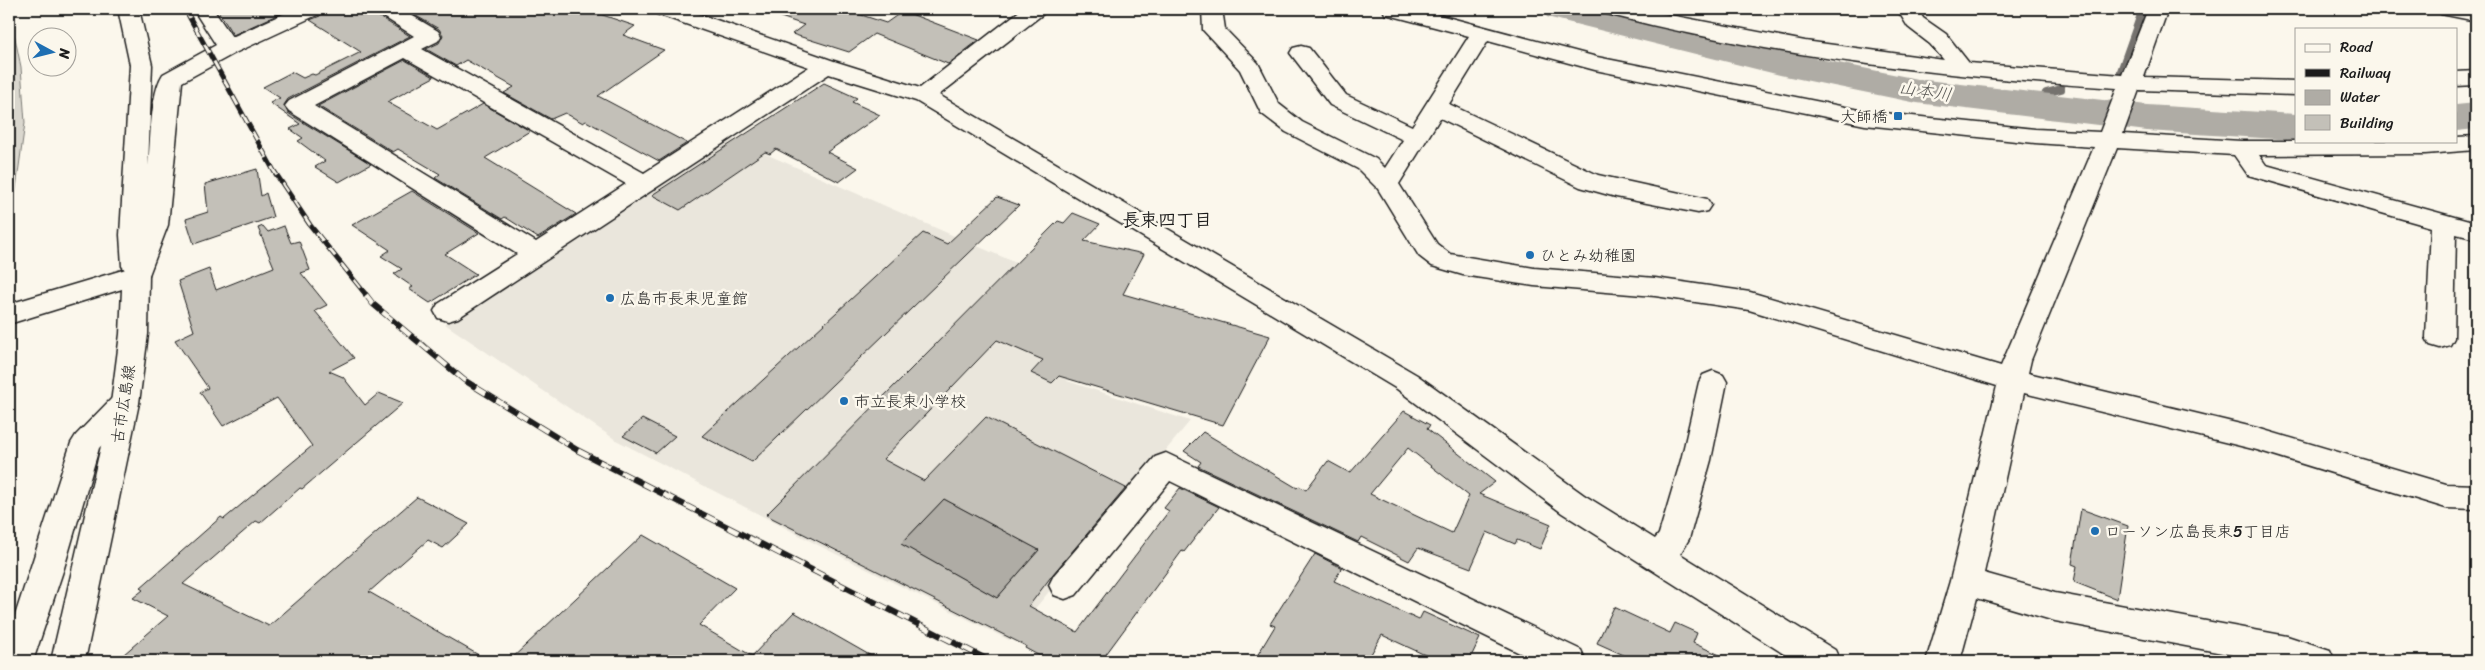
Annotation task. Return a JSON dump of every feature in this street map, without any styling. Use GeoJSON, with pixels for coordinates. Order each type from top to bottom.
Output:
{"type":"FeatureCollection","features":[{"type":"Feature","properties":{"kind":"street"},"geometry":{"type":"LineString","coordinates":[[128,9],[141,65],[132,235],[136,275]]}},
{"type":"Feature","properties":{"kind":"street"},"geometry":{"type":"LineString","coordinates":[[203,9],[229,47]]}},
{"type":"Feature","properties":{"kind":"street"},"geometry":{"type":"LineString","coordinates":[[136,275],[155,225],[167,96],[171,79],[229,47],[310,9]]}},
{"type":"Feature","properties":{"kind":"street"},"geometry":{"type":"LineString","coordinates":[[387,9],[430,36],[297,106],[536,254]]}},
{"type":"Feature","properties":{"kind":"street"},"geometry":{"type":"LineString","coordinates":[[665,9],[826,66],[924,96],[1408,382],[1573,504],[1823,661]]}},
{"type":"Feature","properties":{"kind":"street"},"geometry":{"type":"LineString","coordinates":[[924,96],[1035,9]]}},
{"type":"Feature","properties":{"kind":"street"},"geometry":{"type":"LineString","coordinates":[[1212,9],[1214,30],[1250,68],[1269,108],[1294,127],[1367,164],[1387,184],[1428,250],[1440,260],[1462,266],[1534,277],[1655,287],[1750,301],[2012,380],[2257,439],[2446,496],[2476,497]]}},
{"type":"Feature","properties":{"kind":"street"},"geometry":{"type":"LineString","coordinates":[[1393,9],[1604,65],[1865,118],[2035,136],[2110,138],[2241,148],[2425,147],[2476,143]]}},
{"type":"Feature","properties":{"kind":"street"},"geometry":{"type":"LineString","coordinates":[[1615,9],[1684,26],[1840,54],[1963,70],[2129,87],[2295,88]]}},
{"type":"Feature","properties":{"kind":"street"},"geometry":{"type":"LineString","coordinates":[[1908,9],[1909,14],[1922,28],[1938,39],[1963,70]]}},
{"type":"Feature","properties":{"kind":"street"},"geometry":{"type":"LineString","coordinates":[[1943,661],[1966,581],[2017,360],[2110,138],[2158,9]]}},
{"type":"Feature","properties":{"kind":"street"},"geometry":{"type":"LineString","coordinates":[[2449,9],[2476,15]]}},
{"type":"Feature","properties":{"kind":"street"},"geometry":{"type":"LineString","coordinates":[[1387,184],[1482,33]]}},
{"type":"Feature","properties":{"kind":"street"},"geometry":{"type":"LineString","coordinates":[[405,49],[643,183]]}},
{"type":"Feature","properties":{"kind":"street"},"geometry":{"type":"LineString","coordinates":[[1301,53],[1338,100],[1417,137]]}},
{"type":"Feature","properties":{"kind":"street"},"geometry":{"type":"LineString","coordinates":[[448,311],[826,66]]}},
{"type":"Feature","properties":{"kind":"street"},"geometry":{"type":"LineString","coordinates":[[2458,80],[2476,78]]}},
{"type":"Feature","properties":{"kind":"street"},"geometry":{"type":"LineString","coordinates":[[1436,107],[1589,181],[1616,189],[1698,205]]}},
{"type":"Feature","properties":{"kind":"street"},"geometry":{"type":"LineString","coordinates":[[2241,148],[2257,170],[2476,231]]}},
{"type":"Feature","properties":{"kind":"street"},"geometry":{"type":"LineString","coordinates":[[2440,338],[2444,222]]}},
{"type":"Feature","properties":{"kind":"street"},"geometry":{"type":"LineString","coordinates":[[9,314],[136,275]]}},
{"type":"Feature","properties":{"kind":"street","name":"古市広島線"},"geometry":{"type":"LineString","coordinates":[[68,661],[125,403],[134,334],[136,275]]}},
{"type":"Feature","properties":{"kind":"street"},"geometry":{"type":"LineString","coordinates":[[1659,558],[1673,539],[1696,460],[1713,382]]}},
{"type":"Feature","properties":{"kind":"street"},"geometry":{"type":"LineString","coordinates":[[16,661],[48,568],[86,443],[125,403]]}},
{"type":"Feature","properties":{"kind":"street"},"geometry":{"type":"LineString","coordinates":[[1065,585],[1166,465],[1569,661]]}},
{"type":"Feature","properties":{"kind":"street"},"geometry":{"type":"LineString","coordinates":[[1966,581],[2055,607],[2287,651],[2318,661]]}},
{"type":"Feature","properties":{"kind":"shaded area"},"geometry":{"type":"Polygon","coordinates":[[[9,9],[21,67],[25,123],[9,239],[9,9]]]}},
{"type":"Feature","properties":{"kind":"shaded area","name":"市立長束小学校"},"geometry":{"type":"Polygon","coordinates":[[[727,137],[1115,306],[1067,381],[1190,421],[1009,640],[818,545],[616,440],[445,324],[727,137]]]}},
{"type":"Feature","properties":{"kind":"water"},"geometry":{"type":"Polygon","coordinates":[[[944,499],[1039,550],[997,598],[901,544],[944,499]]]}},
{"type":"Feature","properties":{"kind":"building"},"geometry":{"type":"Polygon","coordinates":[[[217,9],[290,9],[233,35],[217,9]]]}},
{"type":"Feature","properties":{"kind":"building"},"geometry":{"type":"Polygon","coordinates":[[[324,9],[374,9],[378,16],[410,36],[288,99],[284,105],[288,113],[371,164],[339,182],[315,167],[325,161],[298,141],[303,138],[290,129],[300,124],[270,103],[280,98],[263,87],[292,72],[303,78],[312,74],[315,75],[361,52],[310,20],[320,16],[324,9]]]}},
{"type":"Feature","properties":{"kind":"building"},"geometry":{"type":"Polygon","coordinates":[[[404,9],[585,9],[635,26],[623,35],[664,50],[598,96],[687,143],[659,161],[586,121],[583,123],[565,113],[551,119],[504,93],[514,87],[466,60],[456,66],[426,49],[439,43],[443,35],[439,29],[404,9]]]}},
{"type":"Feature","properties":{"kind":"building"},"geometry":{"type":"Polygon","coordinates":[[[769,9],[843,9],[886,23],[903,11],[979,40],[948,64],[874,34],[849,52],[792,34],[804,25],[769,13],[769,9]]]}},
{"type":"Feature","properties":{"kind":"building"},"geometry":{"type":"Polygon","coordinates":[[[405,60],[434,77],[387,102],[437,130],[483,104],[530,131],[485,158],[576,214],[538,238],[505,217],[502,219],[435,178],[440,174],[398,149],[393,152],[318,106],[405,60]]]}},
{"type":"Feature","properties":{"kind":"building"},"geometry":{"type":"Polygon","coordinates":[[[824,83],[857,98],[852,102],[880,115],[827,152],[858,168],[839,182],[776,149],[770,154],[765,152],[680,210],[652,195],[824,83]]]}},
{"type":"Feature","properties":{"kind":"building"},"geometry":{"type":"Polygon","coordinates":[[[257,169],[261,196],[266,193],[273,217],[194,244],[186,219],[208,212],[205,184],[257,169]]]}},
{"type":"Feature","properties":{"kind":"building"},"geometry":{"type":"Polygon","coordinates":[[[412,191],[479,233],[445,254],[476,274],[430,303],[409,289],[413,287],[394,274],[402,269],[381,256],[390,250],[352,225],[412,191]]]}},
{"type":"Feature","properties":{"kind":"building"},"geometry":{"type":"Polygon","coordinates":[[[997,197],[1019,205],[752,462],[702,436],[923,233],[947,244],[997,197]]]}},
{"type":"Feature","properties":{"kind":"building"},"geometry":{"type":"Polygon","coordinates":[[[1073,213],[1100,224],[1084,241],[1144,254],[1123,294],[1270,336],[1223,425],[1059,376],[1052,383],[1031,373],[1043,360],[997,340],[883,459],[924,481],[986,417],[1126,488],[1053,574],[1029,606],[1077,632],[1169,511],[1164,508],[1180,488],[1219,507],[1184,552],[1182,551],[1101,661],[1049,661],[1025,648],[1026,646],[766,515],[1058,221],[1064,223],[1073,213]],[[944,499],[901,544],[997,598],[1039,550],[944,499]]]}},
{"type":"Feature","properties":{"kind":"building"},"geometry":{"type":"Polygon","coordinates":[[[263,226],[268,232],[284,226],[291,243],[299,241],[310,270],[301,273],[327,305],[315,311],[354,358],[329,371],[343,377],[365,405],[379,393],[403,403],[260,523],[256,521],[183,584],[269,626],[417,497],[469,524],[443,548],[428,540],[369,592],[489,661],[116,661],[168,616],[133,598],[143,590],[140,588],[221,517],[224,519],[312,446],[277,398],[223,426],[200,392],[208,388],[175,340],[194,331],[178,281],[209,269],[216,290],[274,267],[258,228],[263,226]]]}},
{"type":"Feature","properties":{"kind":"building"},"geometry":{"type":"Polygon","coordinates":[[[1404,411],[1430,425],[1427,429],[1495,482],[1479,494],[1551,524],[1540,549],[1517,540],[1515,544],[1487,532],[1471,568],[1418,548],[1409,561],[1361,537],[1358,542],[1198,466],[1201,462],[1184,451],[1203,432],[1297,488],[1299,486],[1306,490],[1328,461],[1350,473],[1404,411]],[[1408,448],[1370,494],[1452,533],[1469,496],[1408,448]]]}},
{"type":"Feature","properties":{"kind":"building"},"geometry":{"type":"Polygon","coordinates":[[[642,419],[675,436],[656,453],[623,436],[642,419]]]}},
{"type":"Feature","properties":{"kind":"building"},"geometry":{"type":"Polygon","coordinates":[[[2081,509],[2128,526],[2117,599],[2074,582],[2077,566],[2072,564],[2081,509]]]}},
{"type":"Feature","properties":{"kind":"building"},"geometry":{"type":"Polygon","coordinates":[[[643,535],[735,588],[699,625],[752,656],[794,612],[880,661],[509,661],[643,535]]]}},
{"type":"Feature","properties":{"kind":"building"},"geometry":{"type":"Polygon","coordinates":[[[1315,554],[1342,568],[1334,581],[1419,620],[1423,612],[1480,638],[1469,661],[1438,661],[1382,635],[1367,661],[1254,661],[1275,626],[1270,624],[1315,554]]]}},
{"type":"Feature","properties":{"kind":"building"},"geometry":{"type":"Polygon","coordinates":[[[1614,607],[1670,633],[1675,623],[1697,633],[1693,643],[1733,661],[1637,661],[1597,643],[1614,607]]]}},
{"type":"Feature","properties":{"kind":"waterway","name":"山本川"},"geometry":{"type":"LineString","coordinates":[[1561,9],[1780,63],[1917,91],[2147,118],[2295,127]]}},
{"type":"Feature","properties":{"kind":"waterway"},"geometry":{"type":"LineString","coordinates":[[2121,71],[2143,9]]}},
{"type":"Feature","properties":{"kind":"waterway"},"geometry":{"type":"LineString","coordinates":[[2040,105],[2046,93],[2061,89]]}},
{"type":"Feature","properties":{"kind":"waterway","name":"山本川"},"geometry":{"type":"LineString","coordinates":[[2458,118],[2476,116]]}},
{"type":"Feature","properties":{"kind":"railway"},"geometry":{"type":"LineString","coordinates":[[185,9],[274,171],[310,225],[367,296]]}},
{"type":"Feature","properties":{"kind":"railway"},"geometry":{"type":"LineString","coordinates":[[366,295],[373,304],[464,380],[577,450],[990,661]]}},
{"type":"Feature","properties":{"kind":"place","name":"大師橋"},"geometry":{"type":"Point","coordinates":[1898,116]}},
{"type":"Feature","properties":{"kind":"place","name":"ひとみ幼稚園"},"geometry":{"type":"Point","coordinates":[1530,255]}},
{"type":"Feature","properties":{"kind":"place","name":"広島市長束児童館"},"geometry":{"type":"Point","coordinates":[610,298]}},
{"type":"Feature","properties":{"kind":"place","name":"市立長束小学校"},"geometry":{"type":"Point","coordinates":[844,401]}},
{"type":"Feature","properties":{"kind":"place","name":"ローソン広島長束5丁目店"},"geometry":{"type":"Point","coordinates":[2095,531]}},
{"type":"Feature","properties":{"kind":"district","name":"長束四丁目"},"geometry":{"type":"Point","coordinates":[1167,220]}}]}
